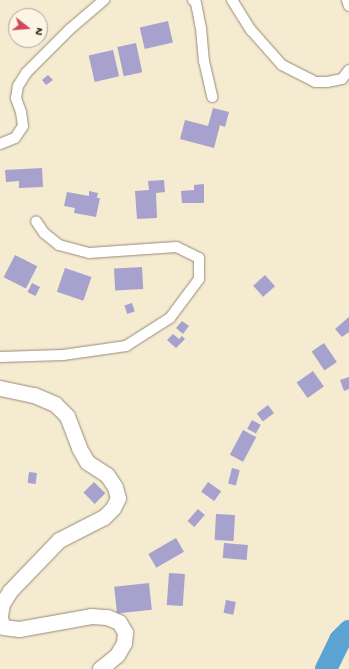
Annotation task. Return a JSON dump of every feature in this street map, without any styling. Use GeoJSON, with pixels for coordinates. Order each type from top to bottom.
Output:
{"type":"FeatureCollection","features":[{"type":"Feature","properties":{"kind":"street"},"geometry":{"type":"LineString","coordinates":[[0,144],[15,138],[23,126],[21,112],[16,98],[18,86],[26,73],[70,29],[104,0]]}},
{"type":"Feature","properties":{"kind":"street"},"geometry":{"type":"LineString","coordinates":[[193,0],[196,3],[200,22],[204,61],[212,97]]}},
{"type":"Feature","properties":{"kind":"street"},"geometry":{"type":"LineString","coordinates":[[232,0],[251,30],[282,65],[315,82],[328,82],[342,79],[349,70]]}},
{"type":"Feature","properties":{"kind":"street"},"geometry":{"type":"LineString","coordinates":[[347,0],[349,6]]}},
{"type":"Feature","properties":{"kind":"street"},"geometry":{"type":"LineString","coordinates":[[0,357],[64,355],[126,346],[170,318],[199,279],[199,258],[176,247],[89,253],[59,245],[44,233],[36,221]]}},
{"type":"Feature","properties":{"kind":"street"},"geometry":{"type":"LineString","coordinates":[[0,388],[34,395],[55,404],[67,416],[79,448],[87,462],[107,475],[116,487],[118,498],[114,508],[104,517],[59,540],[10,591],[2,604],[0,617],[3,627],[19,629],[91,616],[107,617],[119,622],[124,632],[124,643],[117,654],[100,669]]}},
{"type":"Feature","properties":{"kind":"building"},"geometry":{"type":"Polygon","coordinates":[[[168,21],[173,42],[145,49],[140,28],[168,21]]]}},
{"type":"Feature","properties":{"kind":"building"},"geometry":{"type":"Polygon","coordinates":[[[136,43],[142,72],[124,76],[117,47],[136,43]]]}},
{"type":"Feature","properties":{"kind":"building"},"geometry":{"type":"Polygon","coordinates":[[[113,50],[119,76],[95,82],[89,56],[113,50]]]}},
{"type":"Feature","properties":{"kind":"building"},"geometry":{"type":"Polygon","coordinates":[[[48,75],[53,80],[46,85],[42,80],[48,75]]]}},
{"type":"Feature","properties":{"kind":"building"},"geometry":{"type":"Polygon","coordinates":[[[213,108],[229,112],[225,127],[220,125],[214,148],[180,139],[185,120],[208,126],[213,108]]]}},
{"type":"Feature","properties":{"kind":"building"},"geometry":{"type":"Polygon","coordinates":[[[42,168],[43,187],[19,188],[19,181],[6,182],[5,170],[42,168]]]}},
{"type":"Feature","properties":{"kind":"building"},"geometry":{"type":"Polygon","coordinates":[[[164,180],[165,192],[156,193],[157,218],[137,219],[135,191],[149,190],[148,181],[164,180]]]}},
{"type":"Feature","properties":{"kind":"building"},"geometry":{"type":"Polygon","coordinates":[[[204,184],[204,203],[182,203],[181,191],[194,190],[194,185],[204,184]]]}},
{"type":"Feature","properties":{"kind":"building"},"geometry":{"type":"Polygon","coordinates":[[[89,191],[98,193],[97,198],[100,198],[96,217],[74,213],[75,208],[64,206],[67,192],[89,196],[89,191]]]}},
{"type":"Feature","properties":{"kind":"building"},"geometry":{"type":"Polygon","coordinates":[[[15,255],[37,266],[26,289],[4,277],[15,255]]]}},
{"type":"Feature","properties":{"kind":"building"},"geometry":{"type":"Polygon","coordinates":[[[142,267],[143,289],[115,290],[114,268],[142,267]]]}},
{"type":"Feature","properties":{"kind":"building"},"geometry":{"type":"Polygon","coordinates":[[[65,268],[91,277],[83,301],[57,292],[65,268]]]}},
{"type":"Feature","properties":{"kind":"building"},"geometry":{"type":"Polygon","coordinates":[[[265,275],[275,286],[263,297],[253,286],[265,275]]]}},
{"type":"Feature","properties":{"kind":"building"},"geometry":{"type":"Polygon","coordinates":[[[32,283],[40,287],[35,296],[27,292],[32,283]]]}},
{"type":"Feature","properties":{"kind":"building"},"geometry":{"type":"Polygon","coordinates":[[[132,303],[135,312],[127,314],[124,305],[132,303]]]}},
{"type":"Feature","properties":{"kind":"building"},"geometry":{"type":"Polygon","coordinates":[[[349,317],[349,332],[342,337],[335,329],[349,317]]]}},
{"type":"Feature","properties":{"kind":"building"},"geometry":{"type":"Polygon","coordinates":[[[182,321],[189,326],[183,334],[176,328],[182,321]]]}},
{"type":"Feature","properties":{"kind":"building"},"geometry":{"type":"Polygon","coordinates":[[[173,334],[179,339],[182,336],[185,339],[176,348],[167,340],[173,334]]]}},
{"type":"Feature","properties":{"kind":"building"},"geometry":{"type":"Polygon","coordinates":[[[324,343],[337,362],[324,370],[312,351],[324,343]]]}},
{"type":"Feature","properties":{"kind":"building"},"geometry":{"type":"Polygon","coordinates":[[[313,371],[324,387],[308,398],[297,382],[313,371]]]}},
{"type":"Feature","properties":{"kind":"building"},"geometry":{"type":"Polygon","coordinates":[[[349,377],[349,389],[344,391],[340,380],[349,377]]]}},
{"type":"Feature","properties":{"kind":"building"},"geometry":{"type":"Polygon","coordinates":[[[268,405],[274,413],[263,421],[257,413],[268,405]]]}},
{"type":"Feature","properties":{"kind":"building"},"geometry":{"type":"Polygon","coordinates":[[[252,420],[261,425],[256,434],[247,429],[252,420]]]}},
{"type":"Feature","properties":{"kind":"building"},"geometry":{"type":"Polygon","coordinates":[[[243,430],[256,437],[243,462],[230,455],[243,430]]]}},
{"type":"Feature","properties":{"kind":"building"},"geometry":{"type":"Polygon","coordinates":[[[232,468],[240,470],[236,485],[228,484],[232,468]]]}},
{"type":"Feature","properties":{"kind":"building"},"geometry":{"type":"Polygon","coordinates":[[[29,472],[37,473],[36,484],[28,483],[29,472]]]}},
{"type":"Feature","properties":{"kind":"building"},"geometry":{"type":"Polygon","coordinates":[[[94,482],[105,493],[95,504],[83,493],[94,482]]]}},
{"type":"Feature","properties":{"kind":"building"},"geometry":{"type":"Polygon","coordinates":[[[208,482],[221,491],[214,501],[201,492],[208,482]]]}},
{"type":"Feature","properties":{"kind":"building"},"geometry":{"type":"Polygon","coordinates":[[[198,509],[205,515],[194,527],[188,521],[198,509]]]}},
{"type":"Feature","properties":{"kind":"building"},"geometry":{"type":"Polygon","coordinates":[[[216,514],[235,515],[234,541],[215,540],[216,514]]]}},
{"type":"Feature","properties":{"kind":"building"},"geometry":{"type":"Polygon","coordinates":[[[176,538],[184,552],[156,568],[148,554],[176,538]]]}},
{"type":"Feature","properties":{"kind":"building"},"geometry":{"type":"Polygon","coordinates":[[[224,543],[248,545],[247,560],[223,558],[224,543]]]}},
{"type":"Feature","properties":{"kind":"building"},"geometry":{"type":"Polygon","coordinates":[[[169,573],[185,574],[183,606],[167,605],[169,573]]]}},
{"type":"Feature","properties":{"kind":"building"},"geometry":{"type":"Polygon","coordinates":[[[149,583],[152,610],[117,614],[114,587],[149,583]]]}},
{"type":"Feature","properties":{"kind":"building"},"geometry":{"type":"Polygon","coordinates":[[[226,600],[236,602],[233,615],[224,613],[226,600]]]}},
{"type":"Feature","properties":{"kind":"waterway"},"geometry":{"type":"LineString","coordinates":[[326,669],[340,640],[349,631]]}}]}
